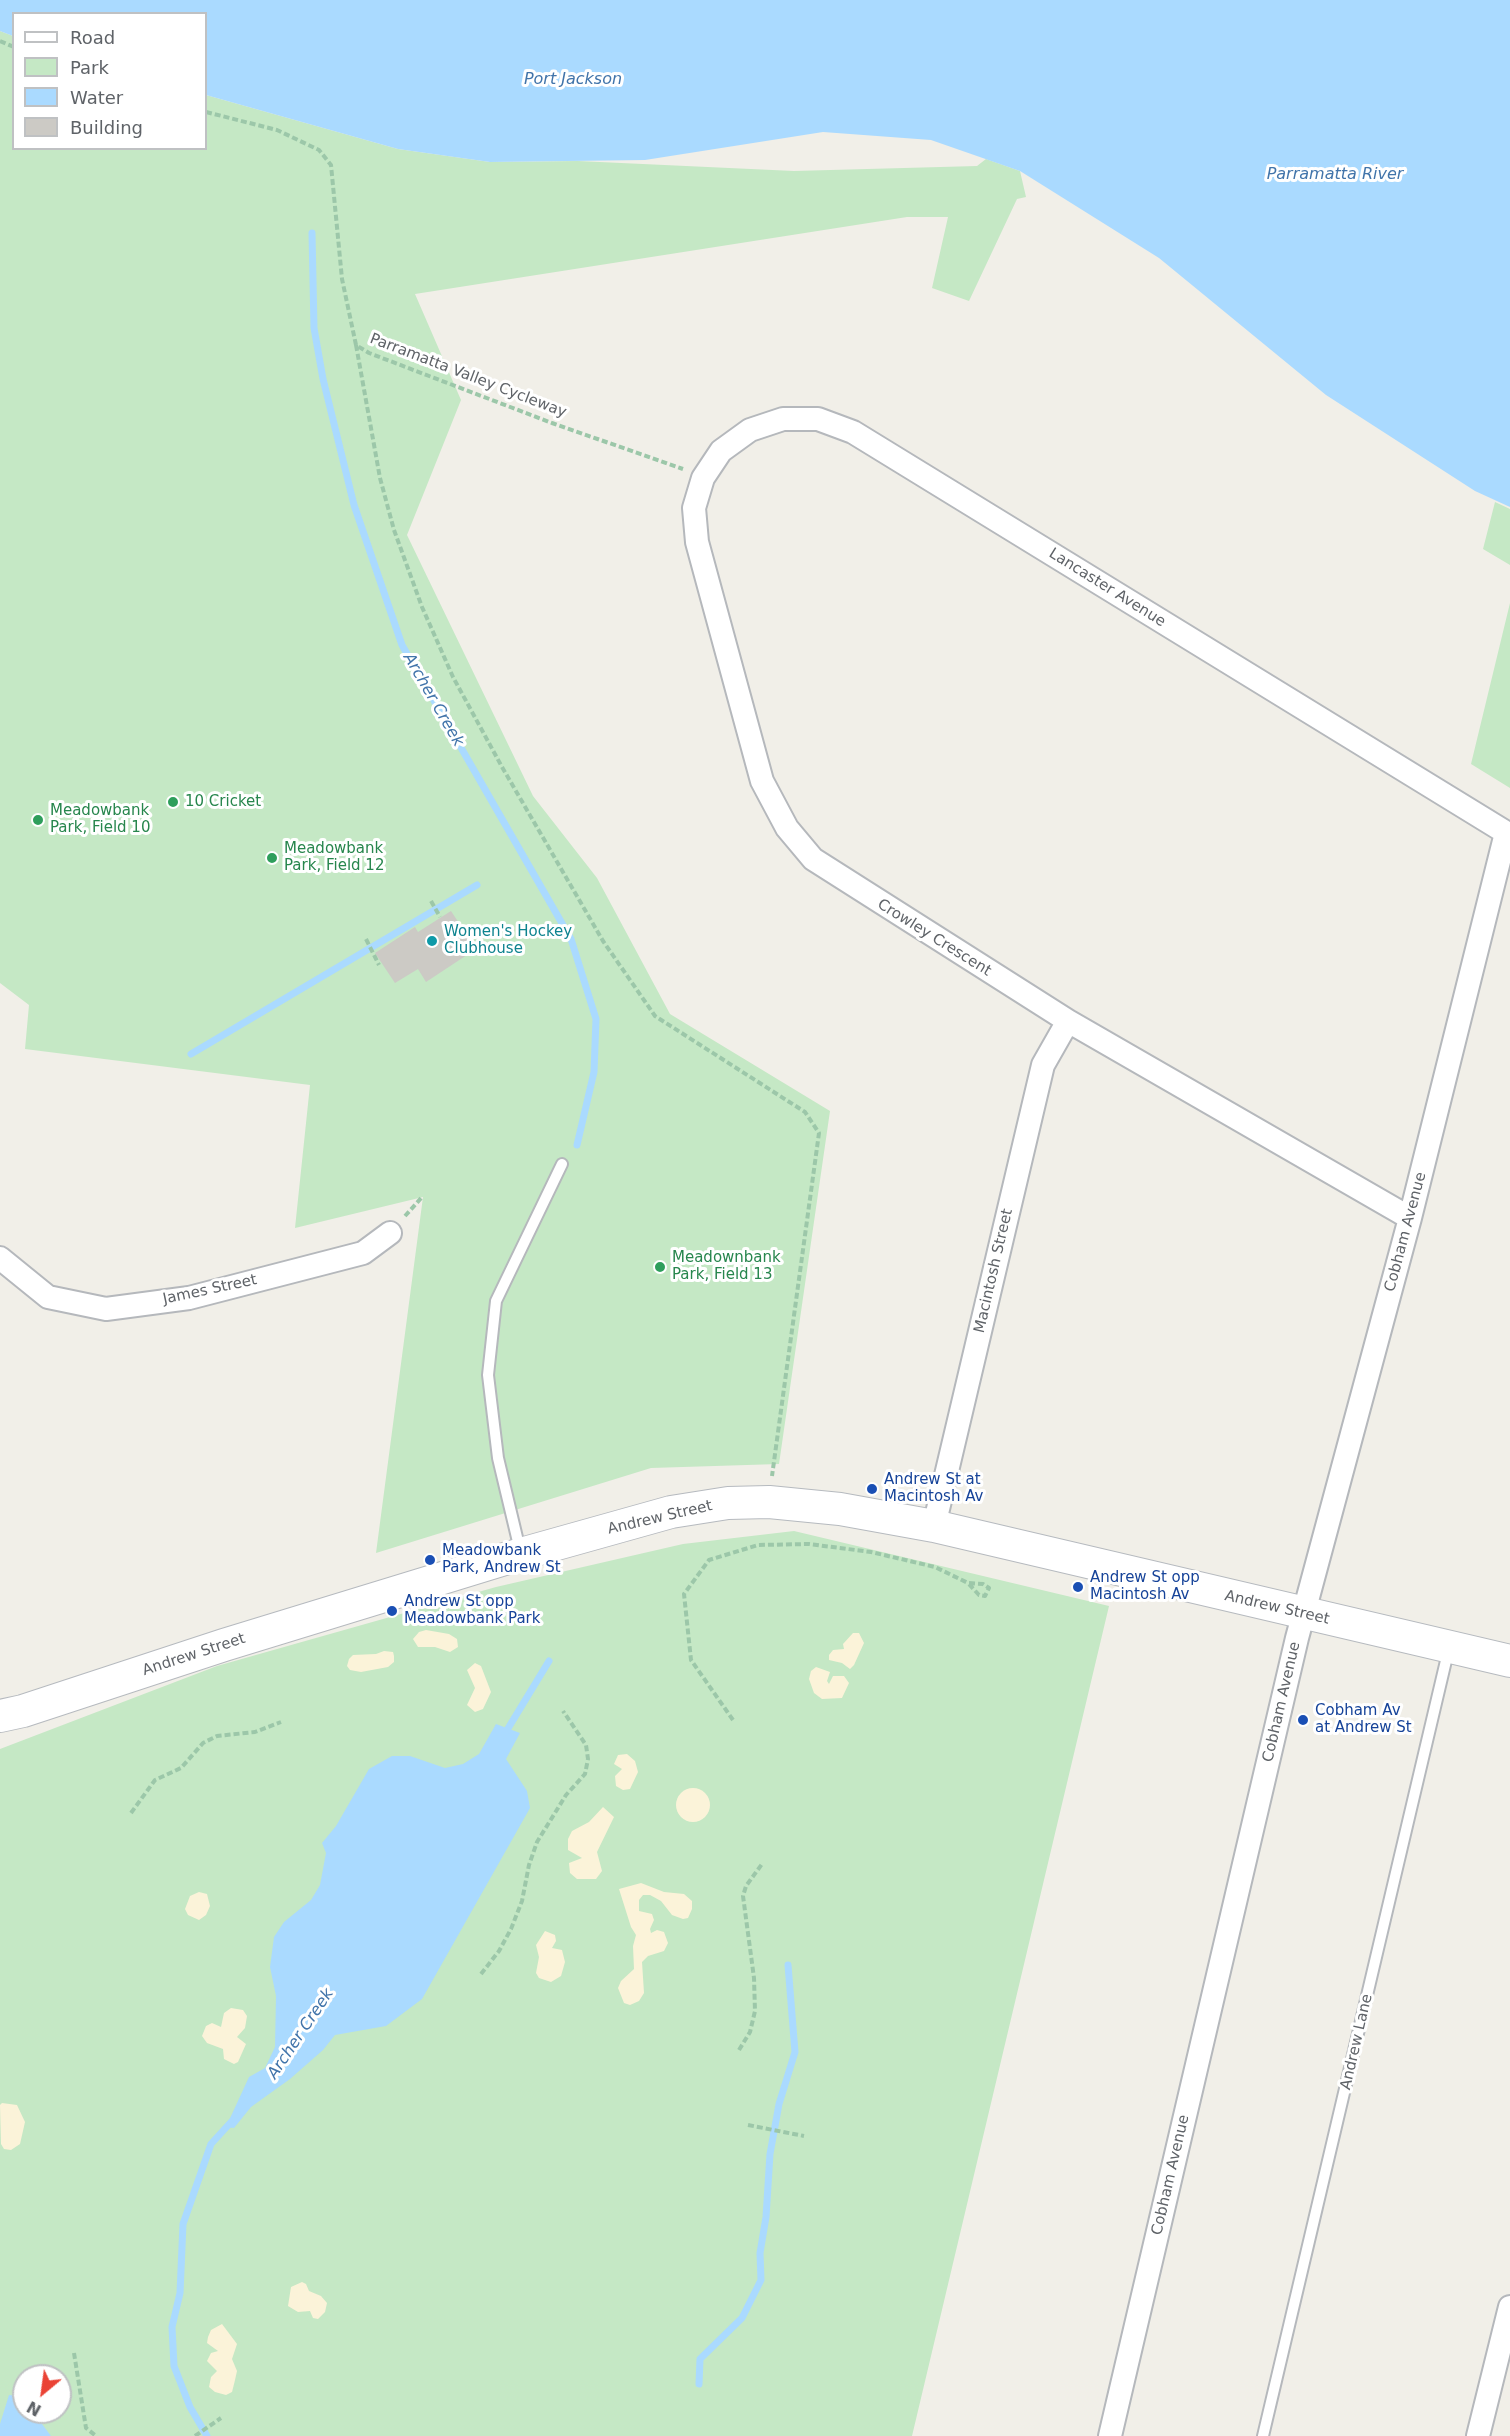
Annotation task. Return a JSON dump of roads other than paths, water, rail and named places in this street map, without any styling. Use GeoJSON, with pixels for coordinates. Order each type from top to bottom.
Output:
{"type":"FeatureCollection","features":[{"type":"Feature","properties":{"kind":"main road","name":"Andrew Street"},"geometry":{"type":"LineString","coordinates":[[0,1716],[23,1711],[224,1645],[521,1554],[671,1512],[729,1503],[769,1502],[821,1506],[934,1527],[1510,1661]]}},
{"type":"Feature","properties":{"kind":"street","name":"Lancaster Avenue"},"geometry":{"type":"LineString","coordinates":[[703,478],[721,451],[750,430],[783,419],[818,419],[853,432],[1508,834]]}},
{"type":"Feature","properties":{"kind":"street","name":"Crowley Crescent"},"geometry":{"type":"LineString","coordinates":[[703,478],[694,508],[697,542],[762,782],[787,828],[813,860],[1068,1021],[1410,1218]]}},
{"type":"Feature","properties":{"kind":"street","name":"Cobham Avenue"},"geometry":{"type":"LineString","coordinates":[[1110,2436],[1305,1615],[1508,834]]}},
{"type":"Feature","properties":{"kind":"street","name":"Macintosh Street"},"geometry":{"type":"LineString","coordinates":[[934,1527],[1043,1065],[1068,1021]]}},
{"type":"Feature","properties":{"kind":"street","name":"James Street"},"geometry":{"type":"LineString","coordinates":[[0,1258],[48,1297],[106,1309],[189,1298],[363,1253],[390,1233]]}},
{"type":"Feature","properties":{"kind":"street"},"geometry":{"type":"LineString","coordinates":[[1478,2436],[1510,2307]]}},
{"type":"Feature","properties":{"kind":"lane"},"geometry":{"type":"LineString","coordinates":[[521,1554],[498,1458],[488,1375],[490,1352],[496,1301],[562,1164]]}},
{"type":"Feature","properties":{"kind":"lane","name":"Andrew Lane"},"geometry":{"type":"LineString","coordinates":[[1263,2436],[1449,1647]]}},
{"type":"Feature","properties":{"kind":"water","name":"Parramatta River"},"geometry":{"type":"Polygon","coordinates":[[[0,0],[1510,0],[1510,507],[1475,491],[1326,395],[1159,258],[1020,171],[931,140],[823,132],[645,160],[490,162],[398,149],[207,95],[207,12],[12,12],[12,36],[0,31],[0,0]]]}},
{"type":"Feature","properties":{"kind":"water"},"geometry":{"type":"Polygon","coordinates":[[[496,1724],[520,1733],[506,1759],[527,1791],[530,1808],[422,1999],[386,2026],[335,2035],[323,2050],[290,2079],[251,2107],[234,2128],[226,2127],[249,2077],[265,2068],[275,2047],[276,1996],[270,1967],[274,1937],[284,1922],[311,1900],[320,1885],[326,1853],[322,1843],[336,1826],[369,1769],[392,1756],[410,1756],[445,1768],[463,1764],[479,1754],[496,1724]]]}},
{"type":"Feature","properties":{"kind":"water"},"geometry":{"type":"Polygon","coordinates":[[[9,2395],[12,2395],[12,2424],[42,2424],[51,2436],[0,2436],[0,2424],[9,2395]]]}},
{"type":"Feature","properties":{"kind":"waterway","name":"Archer Creek"},"geometry":{"type":"LineString","coordinates":[[312,233],[314,328],[323,379],[354,505],[402,645],[571,939],[596,1019],[594,1072],[577,1145]]}},
{"type":"Feature","properties":{"kind":"waterway"},"geometry":{"type":"LineString","coordinates":[[191,1054],[477,885]]}},
{"type":"Feature","properties":{"kind":"waterway","name":"Archer Creek"},"geometry":{"type":"LineString","coordinates":[[504,1735],[549,1661]]}},
{"type":"Feature","properties":{"kind":"waterway"},"geometry":{"type":"LineString","coordinates":[[699,2384],[700,2359],[742,2318],[761,2280],[760,2253],[766,2217],[770,2154],[779,2104],[795,2052],[788,1965]]}},
{"type":"Feature","properties":{"kind":"waterway","name":"Archer Creek"},"geometry":{"type":"LineString","coordinates":[[207,2436],[190,2407],[174,2366],[172,2327],[180,2293],[183,2224],[211,2144],[232,2121]]}},
{"type":"Feature","properties":{"kind":"place","name":"10 Cricket"},"geometry":{"type":"Point","coordinates":[173,802]}},
{"type":"Feature","properties":{"kind":"place","name":"Meadowbank Park, Field 10"},"geometry":{"type":"Point","coordinates":[38,820]}},
{"type":"Feature","properties":{"kind":"place","name":"Meadowbank Park, Field 12"},"geometry":{"type":"Point","coordinates":[272,858]}},
{"type":"Feature","properties":{"kind":"place","name":"Women's Hockey Clubhouse"},"geometry":{"type":"Point","coordinates":[432,941]}},
{"type":"Feature","properties":{"kind":"place","name":"Meadownbank Park, Field 13"},"geometry":{"type":"Point","coordinates":[660,1267]}},
{"type":"Feature","properties":{"kind":"place","name":"Andrew St at Macintosh Av"},"geometry":{"type":"Point","coordinates":[872,1489]}},
{"type":"Feature","properties":{"kind":"place","name":"Meadowbank Park, Andrew St"},"geometry":{"type":"Point","coordinates":[430,1560]}},
{"type":"Feature","properties":{"kind":"place","name":"Andrew St opp Macintosh Av"},"geometry":{"type":"Point","coordinates":[1078,1587]}},
{"type":"Feature","properties":{"kind":"place","name":"Andrew St opp Meadowbank Park"},"geometry":{"type":"Point","coordinates":[392,1611]}},
{"type":"Feature","properties":{"kind":"place","name":"Cobham Av at Andrew St"},"geometry":{"type":"Point","coordinates":[1303,1720]}},
{"type":"Feature","properties":{"kind":"water label","name":"Port Jackson"},"geometry":{"type":"Point","coordinates":[573,80]}}]}
